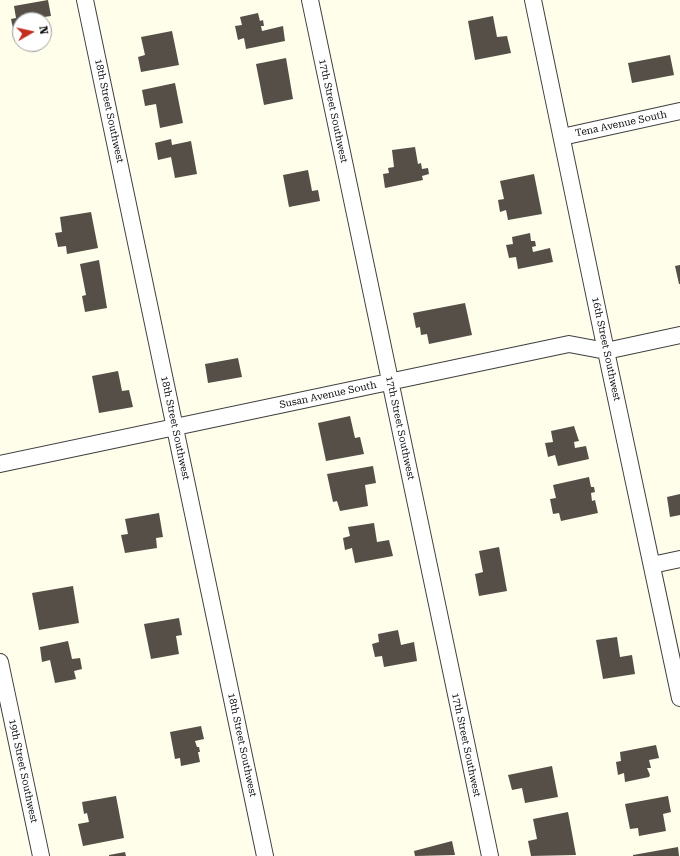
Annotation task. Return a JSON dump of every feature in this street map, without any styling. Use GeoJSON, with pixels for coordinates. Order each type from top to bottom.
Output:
{"type":"FeatureCollection","features":[{"type":"Feature","properties":{"kind":"street","name":"18th Street Southwest"},"geometry":{"type":"LineString","coordinates":[[85,0],[265,856]]}},
{"type":"Feature","properties":{"kind":"street","name":"17th Street Southwest"},"geometry":{"type":"LineString","coordinates":[[310,0],[490,856]]}},
{"type":"Feature","properties":{"kind":"street","name":"16th Street Southwest"},"geometry":{"type":"LineString","coordinates":[[533,0],[680,698]]}},
{"type":"Feature","properties":{"kind":"street","name":"Tena Avenue South"},"geometry":{"type":"LineString","coordinates":[[562,137],[680,111]]}},
{"type":"Feature","properties":{"kind":"street","name":"Susan Avenue South"},"geometry":{"type":"LineString","coordinates":[[0,464],[570,344],[606,351],[680,335]]}},
{"type":"Feature","properties":{"kind":"street"},"geometry":{"type":"LineString","coordinates":[[652,565],[680,559]]}},
{"type":"Feature","properties":{"kind":"street","name":"19th Street Southwest"},"geometry":{"type":"LineString","coordinates":[[0,662],[41,856]]}},
{"type":"Feature","properties":{"kind":"building"},"geometry":{"type":"Polygon","coordinates":[[[48,0],[50,12],[15,12],[14,6],[48,0]]]}},
{"type":"Feature","properties":{"kind":"building"},"geometry":{"type":"Polygon","coordinates":[[[258,13],[260,21],[263,20],[264,26],[261,26],[262,31],[283,26],[285,41],[246,49],[244,38],[238,40],[235,26],[242,25],[240,17],[258,13]]]}},
{"type":"Feature","properties":{"kind":"building"},"geometry":{"type":"Polygon","coordinates":[[[493,16],[497,37],[507,36],[511,53],[475,60],[468,21],[493,16]]]}},
{"type":"Feature","properties":{"kind":"building"},"geometry":{"type":"Polygon","coordinates":[[[172,31],[179,65],[141,72],[138,57],[145,55],[141,37],[172,31]]]}},
{"type":"Feature","properties":{"kind":"building"},"geometry":{"type":"Polygon","coordinates":[[[670,55],[674,75],[632,83],[628,63],[670,55]]]}},
{"type":"Feature","properties":{"kind":"building"},"geometry":{"type":"Polygon","coordinates":[[[286,58],[293,99],[264,105],[256,64],[286,58]]]}},
{"type":"Feature","properties":{"kind":"building"},"geometry":{"type":"Polygon","coordinates":[[[175,83],[183,123],[160,128],[156,104],[145,106],[142,90],[175,83]]]}},
{"type":"Feature","properties":{"kind":"building"},"geometry":{"type":"Polygon","coordinates":[[[171,139],[172,145],[191,141],[197,174],[175,178],[171,157],[158,160],[155,143],[171,139]]]}},
{"type":"Feature","properties":{"kind":"building"},"geometry":{"type":"Polygon","coordinates":[[[415,147],[418,164],[421,163],[422,169],[428,168],[429,174],[422,176],[423,180],[385,188],[383,174],[389,173],[388,168],[394,167],[392,150],[415,147]]]}},
{"type":"Feature","properties":{"kind":"building"},"geometry":{"type":"Polygon","coordinates":[[[308,170],[312,191],[318,190],[320,201],[289,207],[283,175],[308,170]]]}},
{"type":"Feature","properties":{"kind":"building"},"geometry":{"type":"Polygon","coordinates":[[[534,174],[542,214],[508,220],[506,210],[500,212],[498,200],[504,199],[500,181],[534,174]]]}},
{"type":"Feature","properties":{"kind":"building"},"geometry":{"type":"Polygon","coordinates":[[[91,212],[98,248],[67,254],[66,246],[58,247],[55,233],[62,232],[60,217],[91,212]]]}},
{"type":"Feature","properties":{"kind":"building"},"geometry":{"type":"Polygon","coordinates":[[[530,233],[531,241],[535,241],[536,246],[532,247],[533,252],[550,248],[553,262],[518,269],[516,257],[509,258],[506,245],[513,244],[512,237],[530,233]]]}},
{"type":"Feature","properties":{"kind":"building"},"geometry":{"type":"Polygon","coordinates":[[[99,260],[107,308],[85,312],[82,296],[86,295],[80,264],[99,260]]]}},
{"type":"Feature","properties":{"kind":"building"},"geometry":{"type":"Polygon","coordinates":[[[680,265],[680,284],[679,284],[675,266],[680,265]]]}},
{"type":"Feature","properties":{"kind":"building"},"geometry":{"type":"Polygon","coordinates":[[[465,303],[472,335],[429,344],[427,334],[421,335],[420,327],[416,328],[413,313],[465,303]]]}},
{"type":"Feature","properties":{"kind":"building"},"geometry":{"type":"Polygon","coordinates":[[[238,358],[242,377],[208,383],[205,364],[238,358]]]}},
{"type":"Feature","properties":{"kind":"building"},"geometry":{"type":"Polygon","coordinates":[[[118,371],[122,391],[129,390],[133,407],[99,413],[92,376],[118,371]]]}},
{"type":"Feature","properties":{"kind":"building"},"geometry":{"type":"Polygon","coordinates":[[[350,416],[355,438],[360,437],[364,454],[326,461],[318,423],[350,416]]]}},
{"type":"Feature","properties":{"kind":"building"},"geometry":{"type":"Polygon","coordinates":[[[574,426],[579,441],[574,442],[575,448],[586,446],[589,459],[558,466],[555,455],[548,457],[545,443],[553,442],[551,431],[574,426]]]}},
{"type":"Feature","properties":{"kind":"building"},"geometry":{"type":"Polygon","coordinates":[[[373,466],[376,483],[365,485],[368,506],[340,511],[337,501],[333,502],[327,474],[373,466]]]}},
{"type":"Feature","properties":{"kind":"building"},"geometry":{"type":"Polygon","coordinates":[[[589,477],[591,487],[594,487],[595,492],[591,493],[592,501],[595,500],[598,513],[561,521],[559,513],[553,514],[550,499],[556,498],[553,485],[589,477]]]}},
{"type":"Feature","properties":{"kind":"building"},"geometry":{"type":"Polygon","coordinates":[[[680,494],[680,515],[670,517],[667,497],[680,494]]]}},
{"type":"Feature","properties":{"kind":"building"},"geometry":{"type":"Polygon","coordinates":[[[159,513],[163,537],[156,538],[157,548],[125,553],[121,535],[128,534],[125,519],[159,513]]]}},
{"type":"Feature","properties":{"kind":"building"},"geometry":{"type":"Polygon","coordinates":[[[374,523],[377,542],[389,540],[393,556],[355,563],[352,548],[345,550],[343,538],[350,536],[348,527],[374,523]]]}},
{"type":"Feature","properties":{"kind":"building"},"geometry":{"type":"Polygon","coordinates":[[[499,547],[507,591],[479,596],[475,574],[483,572],[479,551],[499,547]]]}},
{"type":"Feature","properties":{"kind":"building"},"geometry":{"type":"Polygon","coordinates":[[[73,586],[79,623],[39,630],[32,593],[73,586]]]}},
{"type":"Feature","properties":{"kind":"building"},"geometry":{"type":"Polygon","coordinates":[[[179,618],[182,635],[176,636],[179,654],[151,659],[144,624],[179,618]]]}},
{"type":"Feature","properties":{"kind":"building"},"geometry":{"type":"Polygon","coordinates":[[[398,630],[401,645],[414,642],[417,661],[384,667],[382,656],[375,657],[372,644],[379,642],[378,634],[398,630]]]}},
{"type":"Feature","properties":{"kind":"building"},"geometry":{"type":"Polygon","coordinates":[[[617,637],[620,657],[632,655],[635,674],[603,679],[596,640],[617,637]]]}},
{"type":"Feature","properties":{"kind":"building"},"geometry":{"type":"Polygon","coordinates":[[[68,641],[72,659],[80,658],[82,669],[74,671],[76,679],[55,683],[50,660],[42,662],[40,647],[68,641]]]}},
{"type":"Feature","properties":{"kind":"building"},"geometry":{"type":"Polygon","coordinates":[[[201,726],[204,739],[195,741],[197,747],[199,747],[200,752],[198,752],[200,762],[181,766],[180,758],[175,759],[170,732],[201,726]]]}},
{"type":"Feature","properties":{"kind":"building"},"geometry":{"type":"Polygon","coordinates":[[[656,745],[659,758],[649,760],[651,768],[647,768],[650,775],[649,777],[625,782],[624,773],[618,775],[616,762],[621,761],[620,752],[656,745]]]}},
{"type":"Feature","properties":{"kind":"building"},"geometry":{"type":"Polygon","coordinates":[[[552,766],[558,797],[525,803],[522,788],[512,790],[508,775],[552,766]]]}},
{"type":"Feature","properties":{"kind":"building"},"geometry":{"type":"Polygon","coordinates":[[[116,796],[124,838],[83,846],[78,824],[89,822],[87,813],[84,814],[82,802],[116,796]]]}},
{"type":"Feature","properties":{"kind":"building"},"geometry":{"type":"Polygon","coordinates":[[[668,796],[671,812],[663,814],[666,831],[639,836],[638,828],[630,829],[625,804],[668,796]]]}},
{"type":"Feature","properties":{"kind":"building"},"geometry":{"type":"Polygon","coordinates":[[[568,812],[576,855],[531,856],[528,841],[537,839],[533,819],[568,812]]]}},
{"type":"Feature","properties":{"kind":"building"},"geometry":{"type":"Polygon","coordinates":[[[452,841],[455,855],[415,856],[414,851],[452,841]]]}},
{"type":"Feature","properties":{"kind":"building"},"geometry":{"type":"Polygon","coordinates":[[[678,847],[679,856],[633,856],[633,855],[678,847]]]}},
{"type":"Feature","properties":{"kind":"building"},"geometry":{"type":"Polygon","coordinates":[[[125,852],[126,856],[109,856],[109,855],[125,852]]]}}]}
